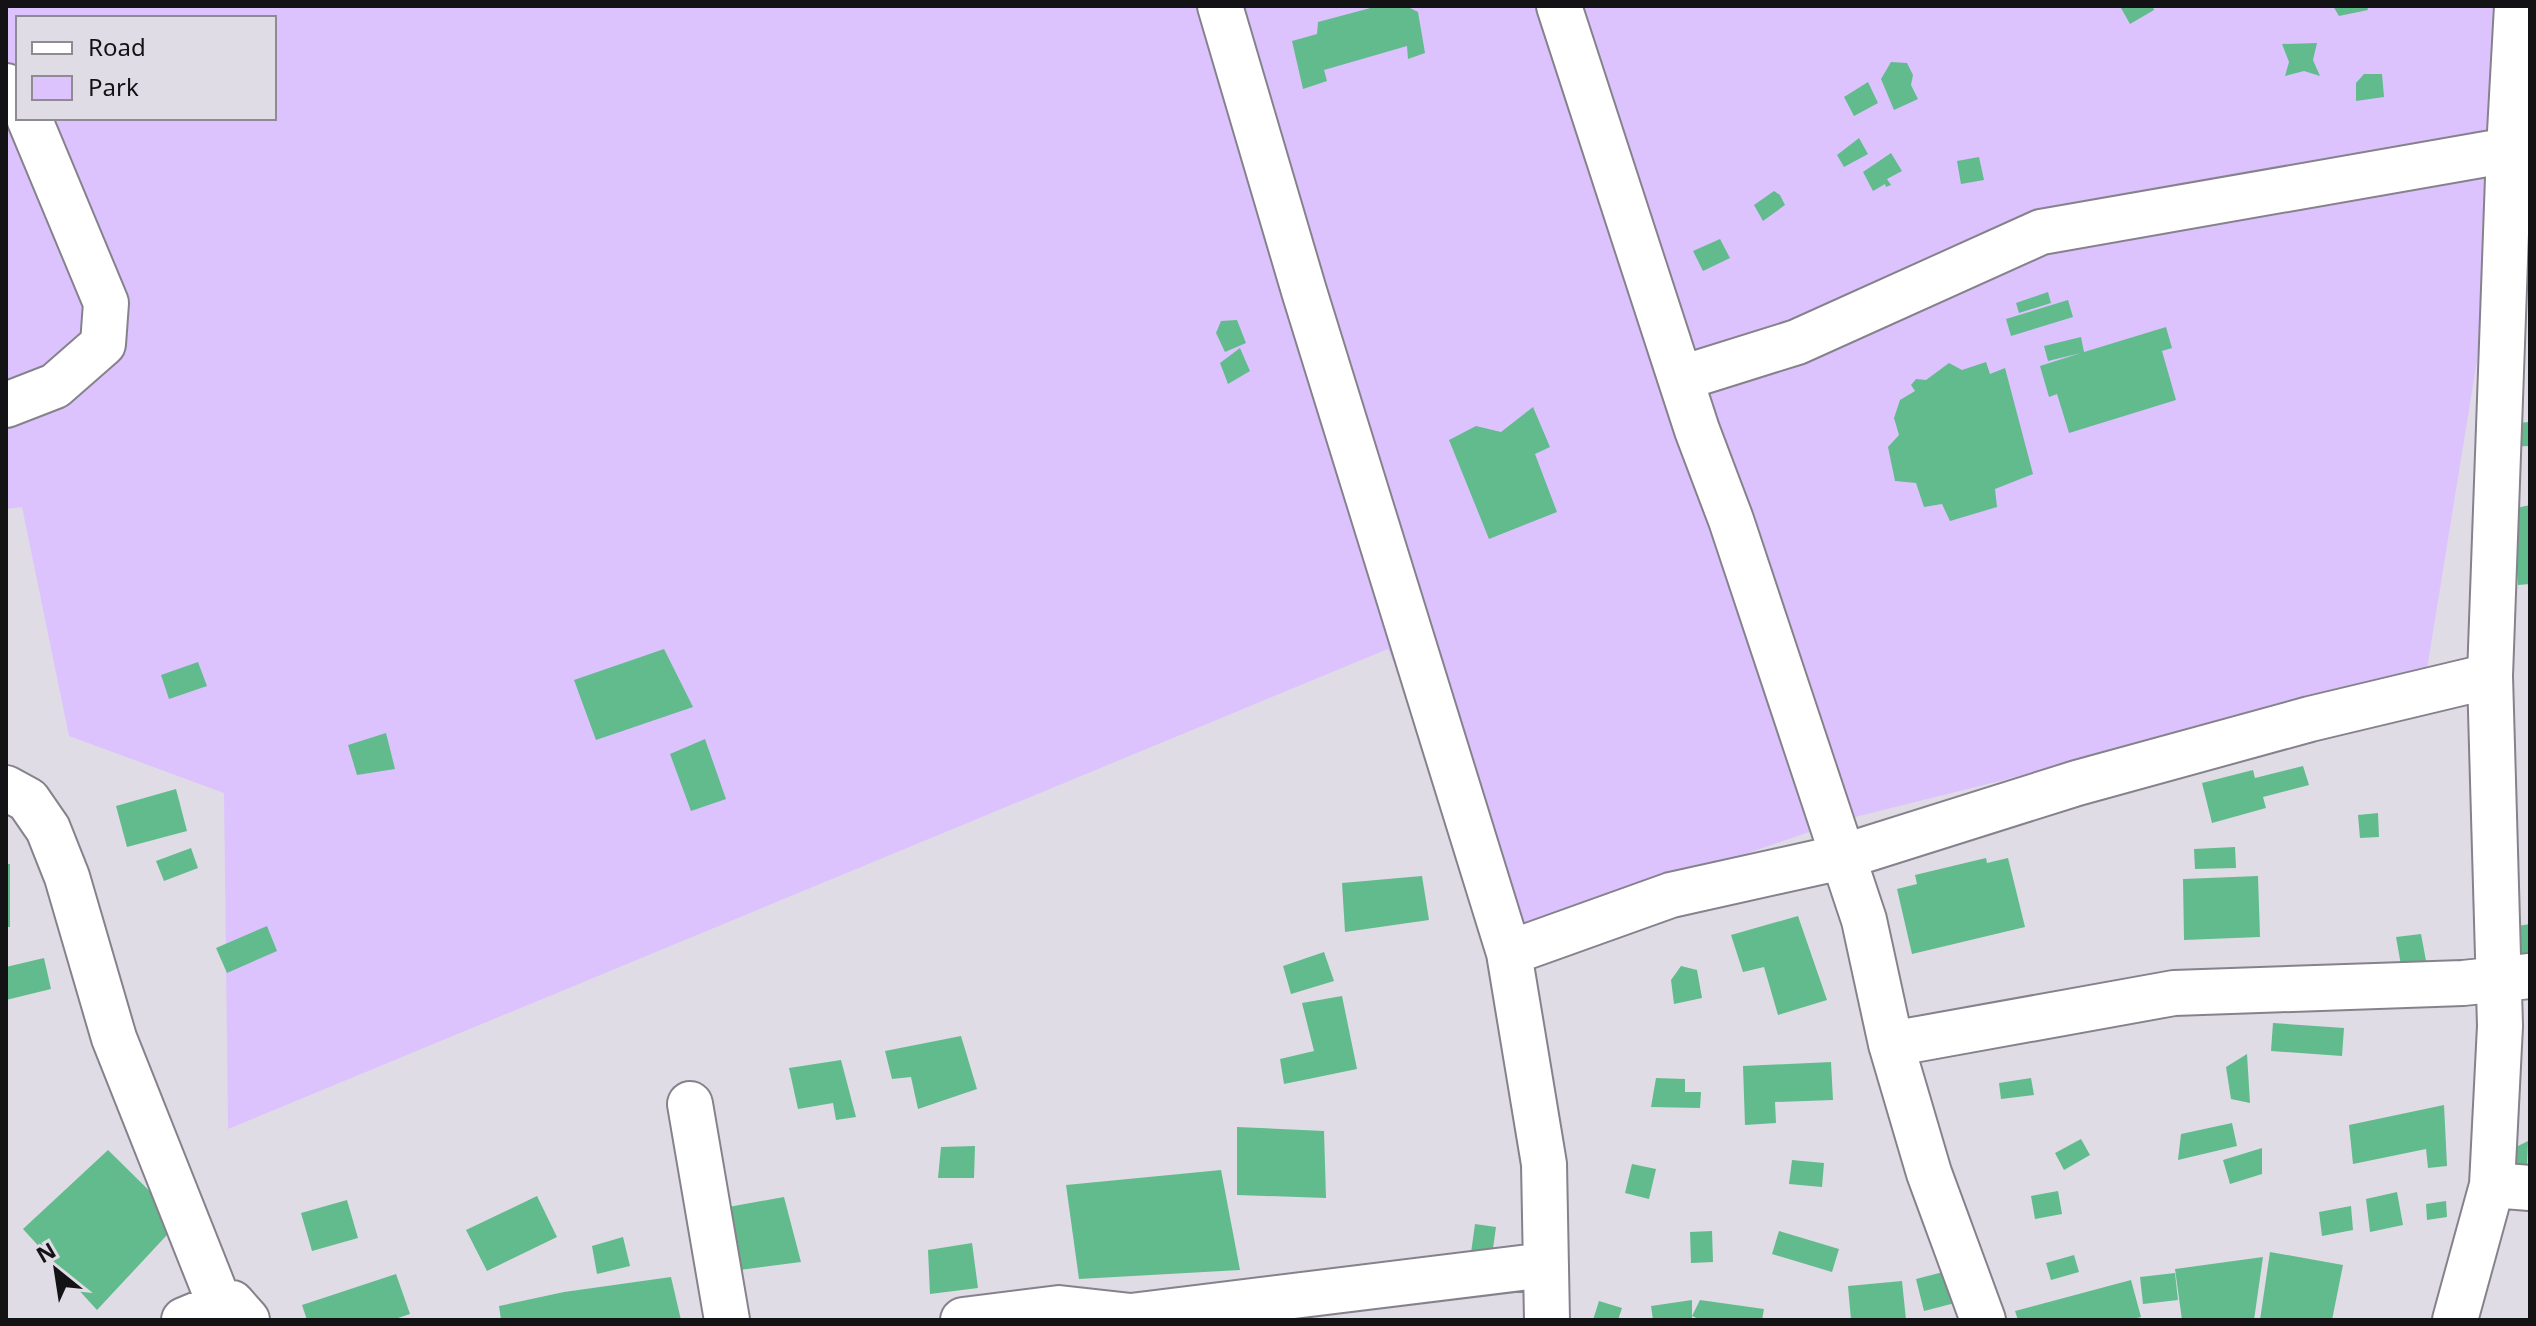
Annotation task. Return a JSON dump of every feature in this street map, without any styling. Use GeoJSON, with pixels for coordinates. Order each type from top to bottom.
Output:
{"type":"FeatureCollection","features":[{"type":"Feature","properties":{"kind":"street"},"geometry":{"type":"LineString","coordinates":[[1220,6],[1304,291],[1509,953],[1544,1164],[1547,1320]]}},
{"type":"Feature","properties":{"kind":"street"},"geometry":{"type":"LineString","coordinates":[[1559,6],[1697,430],[1756,594],[1864,920],[1891,1044],[1929,1173],[1983,1320]]}},
{"type":"Feature","properties":{"kind":"street"},"geometry":{"type":"LineString","coordinates":[[2455,1320],[2511,1186],[2500,1026],[2514,977],[2490,676],[2517,6]]}},
{"type":"Feature","properties":{"kind":"street"},"geometry":{"type":"LineString","coordinates":[[6,405],[55,386],[103,344],[106,303],[30,120]]}},
{"type":"Feature","properties":{"kind":"street"},"geometry":{"type":"LineString","coordinates":[[1682,378],[1797,342],[2041,232],[2509,150]]}},
{"type":"Feature","properties":{"kind":"street"},"geometry":{"type":"LineString","coordinates":[[1509,953],[1671,895],[1842,857],[2077,783],[2310,719],[2490,676]]}},
{"type":"Feature","properties":{"kind":"street"},"geometry":{"type":"LineString","coordinates":[[6,788],[28,800],[48,829],[67,877],[114,1038],[217,1315]]}},
{"type":"Feature","properties":{"kind":"street"},"geometry":{"type":"LineString","coordinates":[[1891,1044],[2174,993],[2463,983],[2514,977]]}},
{"type":"Feature","properties":{"kind":"street"},"geometry":{"type":"LineString","coordinates":[[690,1104],[727,1320]]}},
{"type":"Feature","properties":{"kind":"street"},"geometry":{"type":"LineString","coordinates":[[963,1320],[1059,1308],[1132,1318],[1546,1265]]}},
{"type":"Feature","properties":{"kind":"green space"},"geometry":{"type":"Polygon","coordinates":[[[6,6],[2530,6],[2528,46],[2426,675],[1847,819],[1509,935],[1388,649],[228,1129],[224,793],[69,736],[22,507],[6,509],[6,6]]]}},
{"type":"Feature","properties":{"kind":"building"},"geometry":{"type":"Polygon","coordinates":[[[1378,6],[1406,6],[1418,12],[1425,53],[1408,59],[1407,46],[1324,70],[1327,81],[1303,89],[1292,41],[1317,34],[1318,22],[1378,6]]]}},
{"type":"Feature","properties":{"kind":"building"},"geometry":{"type":"Polygon","coordinates":[[[2153,6],[2154,10],[2130,24],[2121,8],[2153,6]]]}},
{"type":"Feature","properties":{"kind":"building"},"geometry":{"type":"Polygon","coordinates":[[[2333,6],[2367,6],[2368,10],[2339,16],[2333,6]]]}},
{"type":"Feature","properties":{"kind":"building"},"geometry":{"type":"Polygon","coordinates":[[[2317,43],[2313,60],[2320,76],[2304,71],[2285,76],[2289,62],[2282,44],[2317,43]]]}},
{"type":"Feature","properties":{"kind":"building"},"geometry":{"type":"Polygon","coordinates":[[[1891,62],[1907,63],[1913,75],[1911,85],[1918,99],[1894,110],[1881,79],[1891,62]]]}},
{"type":"Feature","properties":{"kind":"building"},"geometry":{"type":"Polygon","coordinates":[[[2364,74],[2382,74],[2384,97],[2356,101],[2356,83],[2364,74]]]}},
{"type":"Feature","properties":{"kind":"building"},"geometry":{"type":"Polygon","coordinates":[[[1868,82],[1878,103],[1854,116],[1844,97],[1868,82]]]}},
{"type":"Feature","properties":{"kind":"building"},"geometry":{"type":"Polygon","coordinates":[[[1859,138],[1868,154],[1844,167],[1837,155],[1859,138]]]}},
{"type":"Feature","properties":{"kind":"building"},"geometry":{"type":"Polygon","coordinates":[[[1891,153],[1902,171],[1887,179],[1891,185],[1886,187],[1885,184],[1873,191],[1863,172],[1891,153]]]}},
{"type":"Feature","properties":{"kind":"building"},"geometry":{"type":"Polygon","coordinates":[[[1979,157],[1984,180],[1961,184],[1957,161],[1979,157]]]}},
{"type":"Feature","properties":{"kind":"building"},"geometry":{"type":"Polygon","coordinates":[[[1774,191],[1785,205],[1763,221],[1754,205],[1774,191]]]}},
{"type":"Feature","properties":{"kind":"building"},"geometry":{"type":"Polygon","coordinates":[[[1720,239],[1730,258],[1703,271],[1693,251],[1720,239]]]}},
{"type":"Feature","properties":{"kind":"building"},"geometry":{"type":"Polygon","coordinates":[[[2048,292],[2051,303],[2019,313],[2016,303],[2048,292]]]}},
{"type":"Feature","properties":{"kind":"building"},"geometry":{"type":"Polygon","coordinates":[[[2068,300],[2073,317],[2011,336],[2006,319],[2068,300]]]}},
{"type":"Feature","properties":{"kind":"building"},"geometry":{"type":"Polygon","coordinates":[[[1237,320],[1246,343],[1225,352],[1216,333],[1221,321],[1237,320]]]}},
{"type":"Feature","properties":{"kind":"building"},"geometry":{"type":"Polygon","coordinates":[[[2166,327],[2172,348],[2162,351],[2176,400],[2069,433],[2057,394],[2049,397],[2040,366],[2081,353],[2048,361],[2044,346],[2081,337],[2084,352],[2166,327]]]}},
{"type":"Feature","properties":{"kind":"building"},"geometry":{"type":"Polygon","coordinates":[[[1240,348],[1250,371],[1228,384],[1220,363],[1240,348]]]}},
{"type":"Feature","properties":{"kind":"building"},"geometry":{"type":"Polygon","coordinates":[[[1986,362],[1990,374],[2005,368],[2033,474],[1995,489],[1997,507],[1950,521],[1942,504],[1924,507],[1916,483],[1895,481],[1888,447],[1899,435],[1894,418],[1900,400],[1915,391],[1911,385],[1916,379],[1926,380],[1949,363],[1962,370],[1986,362]]]}},
{"type":"Feature","properties":{"kind":"building"},"geometry":{"type":"Polygon","coordinates":[[[1533,407],[1550,447],[1535,454],[1557,512],[1489,539],[1449,440],[1476,426],[1501,432],[1533,407]]]}},
{"type":"Feature","properties":{"kind":"building"},"geometry":{"type":"Polygon","coordinates":[[[2530,422],[2530,446],[2501,447],[2503,424],[2530,422]]]}},
{"type":"Feature","properties":{"kind":"building"},"geometry":{"type":"Polygon","coordinates":[[[2530,505],[2530,584],[2518,585],[2512,509],[2530,505]]]}},
{"type":"Feature","properties":{"kind":"building"},"geometry":{"type":"Polygon","coordinates":[[[664,649],[693,707],[596,740],[574,680],[664,649]]]}},
{"type":"Feature","properties":{"kind":"building"},"geometry":{"type":"Polygon","coordinates":[[[198,662],[207,686],[169,699],[161,675],[198,662]]]}},
{"type":"Feature","properties":{"kind":"building"},"geometry":{"type":"Polygon","coordinates":[[[386,733],[395,769],[357,775],[348,745],[386,733]]]}},
{"type":"Feature","properties":{"kind":"building"},"geometry":{"type":"Polygon","coordinates":[[[705,739],[726,799],[691,811],[670,754],[705,739]]]}},
{"type":"Feature","properties":{"kind":"building"},"geometry":{"type":"Polygon","coordinates":[[[2303,766],[2309,785],[2263,797],[2266,808],[2212,823],[2202,783],[2253,770],[2255,778],[2303,766]]]}},
{"type":"Feature","properties":{"kind":"building"},"geometry":{"type":"Polygon","coordinates":[[[176,789],[187,831],[127,847],[116,806],[176,789]]]}},
{"type":"Feature","properties":{"kind":"building"},"geometry":{"type":"Polygon","coordinates":[[[2378,813],[2379,837],[2360,838],[2358,815],[2378,813]]]}},
{"type":"Feature","properties":{"kind":"building"},"geometry":{"type":"Polygon","coordinates":[[[2235,847],[2236,868],[2195,869],[2194,849],[2235,847]]]}},
{"type":"Feature","properties":{"kind":"building"},"geometry":{"type":"Polygon","coordinates":[[[191,848],[198,868],[164,881],[156,861],[191,848]]]}},
{"type":"Feature","properties":{"kind":"building"},"geometry":{"type":"Polygon","coordinates":[[[1986,858],[1987,863],[2008,858],[2025,927],[1912,954],[1897,889],[1917,884],[1915,875],[1986,858]]]}},
{"type":"Feature","properties":{"kind":"building"},"geometry":{"type":"Polygon","coordinates":[[[6,864],[10,864],[10,927],[6,927],[6,864]]]}},
{"type":"Feature","properties":{"kind":"building"},"geometry":{"type":"Polygon","coordinates":[[[1422,876],[1429,920],[1345,932],[1342,883],[1422,876]]]}},
{"type":"Feature","properties":{"kind":"building"},"geometry":{"type":"Polygon","coordinates":[[[2258,876],[2260,937],[2184,940],[2183,879],[2258,876]]]}},
{"type":"Feature","properties":{"kind":"building"},"geometry":{"type":"Polygon","coordinates":[[[1798,916],[1827,1000],[1778,1015],[1764,967],[1743,972],[1731,935],[1798,916]]]}},
{"type":"Feature","properties":{"kind":"building"},"geometry":{"type":"Polygon","coordinates":[[[2530,924],[2530,957],[2516,959],[2511,927],[2530,924]]]}},
{"type":"Feature","properties":{"kind":"building"},"geometry":{"type":"Polygon","coordinates":[[[267,926],[277,951],[227,973],[216,948],[267,926]]]}},
{"type":"Feature","properties":{"kind":"building"},"geometry":{"type":"Polygon","coordinates":[[[2421,934],[2427,966],[2402,971],[2396,937],[2421,934]]]}},
{"type":"Feature","properties":{"kind":"building"},"geometry":{"type":"Polygon","coordinates":[[[1324,952],[1334,981],[1291,994],[1283,966],[1324,952]]]}},
{"type":"Feature","properties":{"kind":"building"},"geometry":{"type":"Polygon","coordinates":[[[44,958],[51,989],[6,1000],[6,967],[44,958]]]}},
{"type":"Feature","properties":{"kind":"building"},"geometry":{"type":"Polygon","coordinates":[[[1681,966],[1697,970],[1702,998],[1674,1004],[1671,980],[1681,966]]]}},
{"type":"Feature","properties":{"kind":"building"},"geometry":{"type":"Polygon","coordinates":[[[1342,996],[1357,1069],[1284,1084],[1280,1059],[1314,1051],[1302,1003],[1342,996]]]}},
{"type":"Feature","properties":{"kind":"building"},"geometry":{"type":"Polygon","coordinates":[[[2273,1023],[2344,1028],[2342,1056],[2271,1051],[2273,1023]]]}},
{"type":"Feature","properties":{"kind":"building"},"geometry":{"type":"Polygon","coordinates":[[[961,1036],[977,1089],[918,1109],[911,1077],[892,1079],[885,1051],[961,1036]]]}},
{"type":"Feature","properties":{"kind":"building"},"geometry":{"type":"Polygon","coordinates":[[[2247,1054],[2250,1103],[2231,1099],[2226,1067],[2247,1054]]]}},
{"type":"Feature","properties":{"kind":"building"},"geometry":{"type":"Polygon","coordinates":[[[841,1060],[856,1117],[836,1120],[833,1103],[798,1109],[789,1068],[841,1060]]]}},
{"type":"Feature","properties":{"kind":"building"},"geometry":{"type":"Polygon","coordinates":[[[1831,1062],[1833,1100],[1775,1102],[1776,1123],[1745,1125],[1743,1066],[1831,1062]]]}},
{"type":"Feature","properties":{"kind":"building"},"geometry":{"type":"Polygon","coordinates":[[[1656,1078],[1685,1079],[1685,1092],[1701,1092],[1700,1108],[1651,1107],[1656,1078]]]}},
{"type":"Feature","properties":{"kind":"building"},"geometry":{"type":"Polygon","coordinates":[[[2031,1078],[2034,1095],[2001,1099],[1999,1083],[2031,1078]]]}},
{"type":"Feature","properties":{"kind":"building"},"geometry":{"type":"Polygon","coordinates":[[[2444,1105],[2447,1166],[2428,1168],[2426,1149],[2353,1164],[2349,1125],[2444,1105]]]}},
{"type":"Feature","properties":{"kind":"building"},"geometry":{"type":"Polygon","coordinates":[[[2232,1123],[2237,1146],[2178,1160],[2181,1134],[2232,1123]]]}},
{"type":"Feature","properties":{"kind":"building"},"geometry":{"type":"Polygon","coordinates":[[[1237,1127],[1324,1131],[1326,1198],[1237,1195],[1237,1127]]]}},
{"type":"Feature","properties":{"kind":"building"},"geometry":{"type":"Polygon","coordinates":[[[2081,1139],[2090,1155],[2064,1170],[2055,1153],[2081,1139]]]}},
{"type":"Feature","properties":{"kind":"building"},"geometry":{"type":"Polygon","coordinates":[[[2528,1141],[2527,1167],[2507,1171],[2508,1151],[2528,1141]]]}},
{"type":"Feature","properties":{"kind":"building"},"geometry":{"type":"Polygon","coordinates":[[[975,1146],[974,1178],[938,1178],[941,1147],[975,1146]]]}},
{"type":"Feature","properties":{"kind":"building"},"geometry":{"type":"Polygon","coordinates":[[[2262,1148],[2262,1174],[2230,1184],[2223,1160],[2262,1148]]]}},
{"type":"Feature","properties":{"kind":"building"},"geometry":{"type":"Polygon","coordinates":[[[108,1150],[180,1221],[97,1310],[23,1229],[108,1150]]]}},
{"type":"Feature","properties":{"kind":"building"},"geometry":{"type":"Polygon","coordinates":[[[1792,1160],[1824,1163],[1822,1187],[1789,1184],[1792,1160]]]}},
{"type":"Feature","properties":{"kind":"building"},"geometry":{"type":"Polygon","coordinates":[[[1632,1164],[1656,1169],[1649,1199],[1625,1193],[1632,1164]]]}},
{"type":"Feature","properties":{"kind":"building"},"geometry":{"type":"Polygon","coordinates":[[[1221,1170],[1240,1270],[1079,1279],[1066,1185],[1221,1170]]]}},
{"type":"Feature","properties":{"kind":"building"},"geometry":{"type":"Polygon","coordinates":[[[2058,1191],[2062,1214],[2035,1219],[2031,1196],[2058,1191]]]}},
{"type":"Feature","properties":{"kind":"building"},"geometry":{"type":"Polygon","coordinates":[[[2397,1192],[2403,1225],[2370,1232],[2366,1199],[2397,1192]]]}},
{"type":"Feature","properties":{"kind":"building"},"geometry":{"type":"Polygon","coordinates":[[[537,1196],[557,1237],[487,1271],[466,1230],[537,1196]]]}},
{"type":"Feature","properties":{"kind":"building"},"geometry":{"type":"Polygon","coordinates":[[[784,1197],[801,1262],[732,1271],[723,1208],[784,1197]]]}},
{"type":"Feature","properties":{"kind":"building"},"geometry":{"type":"Polygon","coordinates":[[[347,1200],[358,1238],[312,1251],[301,1213],[347,1200]]]}},
{"type":"Feature","properties":{"kind":"building"},"geometry":{"type":"Polygon","coordinates":[[[2446,1201],[2447,1217],[2427,1220],[2426,1204],[2446,1201]]]}},
{"type":"Feature","properties":{"kind":"building"},"geometry":{"type":"Polygon","coordinates":[[[2351,1206],[2353,1230],[2322,1236],[2319,1212],[2351,1206]]]}},
{"type":"Feature","properties":{"kind":"building"},"geometry":{"type":"Polygon","coordinates":[[[1475,1224],[1496,1227],[1491,1263],[1470,1260],[1475,1224]]]}},
{"type":"Feature","properties":{"kind":"building"},"geometry":{"type":"Polygon","coordinates":[[[1712,1231],[1713,1262],[1691,1263],[1690,1232],[1712,1231]]]}},
{"type":"Feature","properties":{"kind":"building"},"geometry":{"type":"Polygon","coordinates":[[[1779,1231],[1839,1249],[1832,1272],[1772,1254],[1779,1231]]]}},
{"type":"Feature","properties":{"kind":"building"},"geometry":{"type":"Polygon","coordinates":[[[623,1237],[630,1266],[597,1274],[592,1246],[623,1237]]]}},
{"type":"Feature","properties":{"kind":"building"},"geometry":{"type":"Polygon","coordinates":[[[972,1243],[978,1288],[930,1294],[928,1250],[972,1243]]]}},
{"type":"Feature","properties":{"kind":"building"},"geometry":{"type":"Polygon","coordinates":[[[2270,1252],[2343,1265],[2332,1320],[2260,1320],[2270,1252]]]}},
{"type":"Feature","properties":{"kind":"building"},"geometry":{"type":"Polygon","coordinates":[[[2074,1255],[2079,1272],[2051,1280],[2046,1263],[2074,1255]]]}},
{"type":"Feature","properties":{"kind":"building"},"geometry":{"type":"Polygon","coordinates":[[[2263,1257],[2254,1320],[2182,1320],[2175,1269],[2263,1257]]]}},
{"type":"Feature","properties":{"kind":"building"},"geometry":{"type":"Polygon","coordinates":[[[1947,1271],[1955,1303],[1924,1311],[1916,1279],[1947,1271]]]}},
{"type":"Feature","properties":{"kind":"building"},"geometry":{"type":"Polygon","coordinates":[[[2175,1273],[2178,1300],[2143,1304],[2140,1277],[2175,1273]]]}},
{"type":"Feature","properties":{"kind":"building"},"geometry":{"type":"Polygon","coordinates":[[[396,1274],[410,1314],[392,1320],[307,1320],[302,1305],[396,1274]]]}},
{"type":"Feature","properties":{"kind":"building"},"geometry":{"type":"Polygon","coordinates":[[[671,1277],[681,1320],[501,1320],[499,1306],[564,1292],[671,1277]]]}},
{"type":"Feature","properties":{"kind":"building"},"geometry":{"type":"Polygon","coordinates":[[[2131,1280],[2141,1317],[2128,1320],[2018,1320],[2015,1311],[2131,1280]]]}},
{"type":"Feature","properties":{"kind":"building"},"geometry":{"type":"Polygon","coordinates":[[[1902,1281],[1906,1320],[1851,1320],[1848,1286],[1902,1281]]]}},
{"type":"Feature","properties":{"kind":"building"},"geometry":{"type":"Polygon","coordinates":[[[1692,1300],[1692,1320],[1653,1320],[1651,1306],[1692,1300]]]}},
{"type":"Feature","properties":{"kind":"building"},"geometry":{"type":"Polygon","coordinates":[[[1700,1300],[1764,1309],[1762,1320],[1701,1320],[1692,1316],[1700,1300]]]}},
{"type":"Feature","properties":{"kind":"building"},"geometry":{"type":"Polygon","coordinates":[[[1599,1301],[1622,1308],[1618,1320],[1593,1320],[1599,1301]]]}}]}
